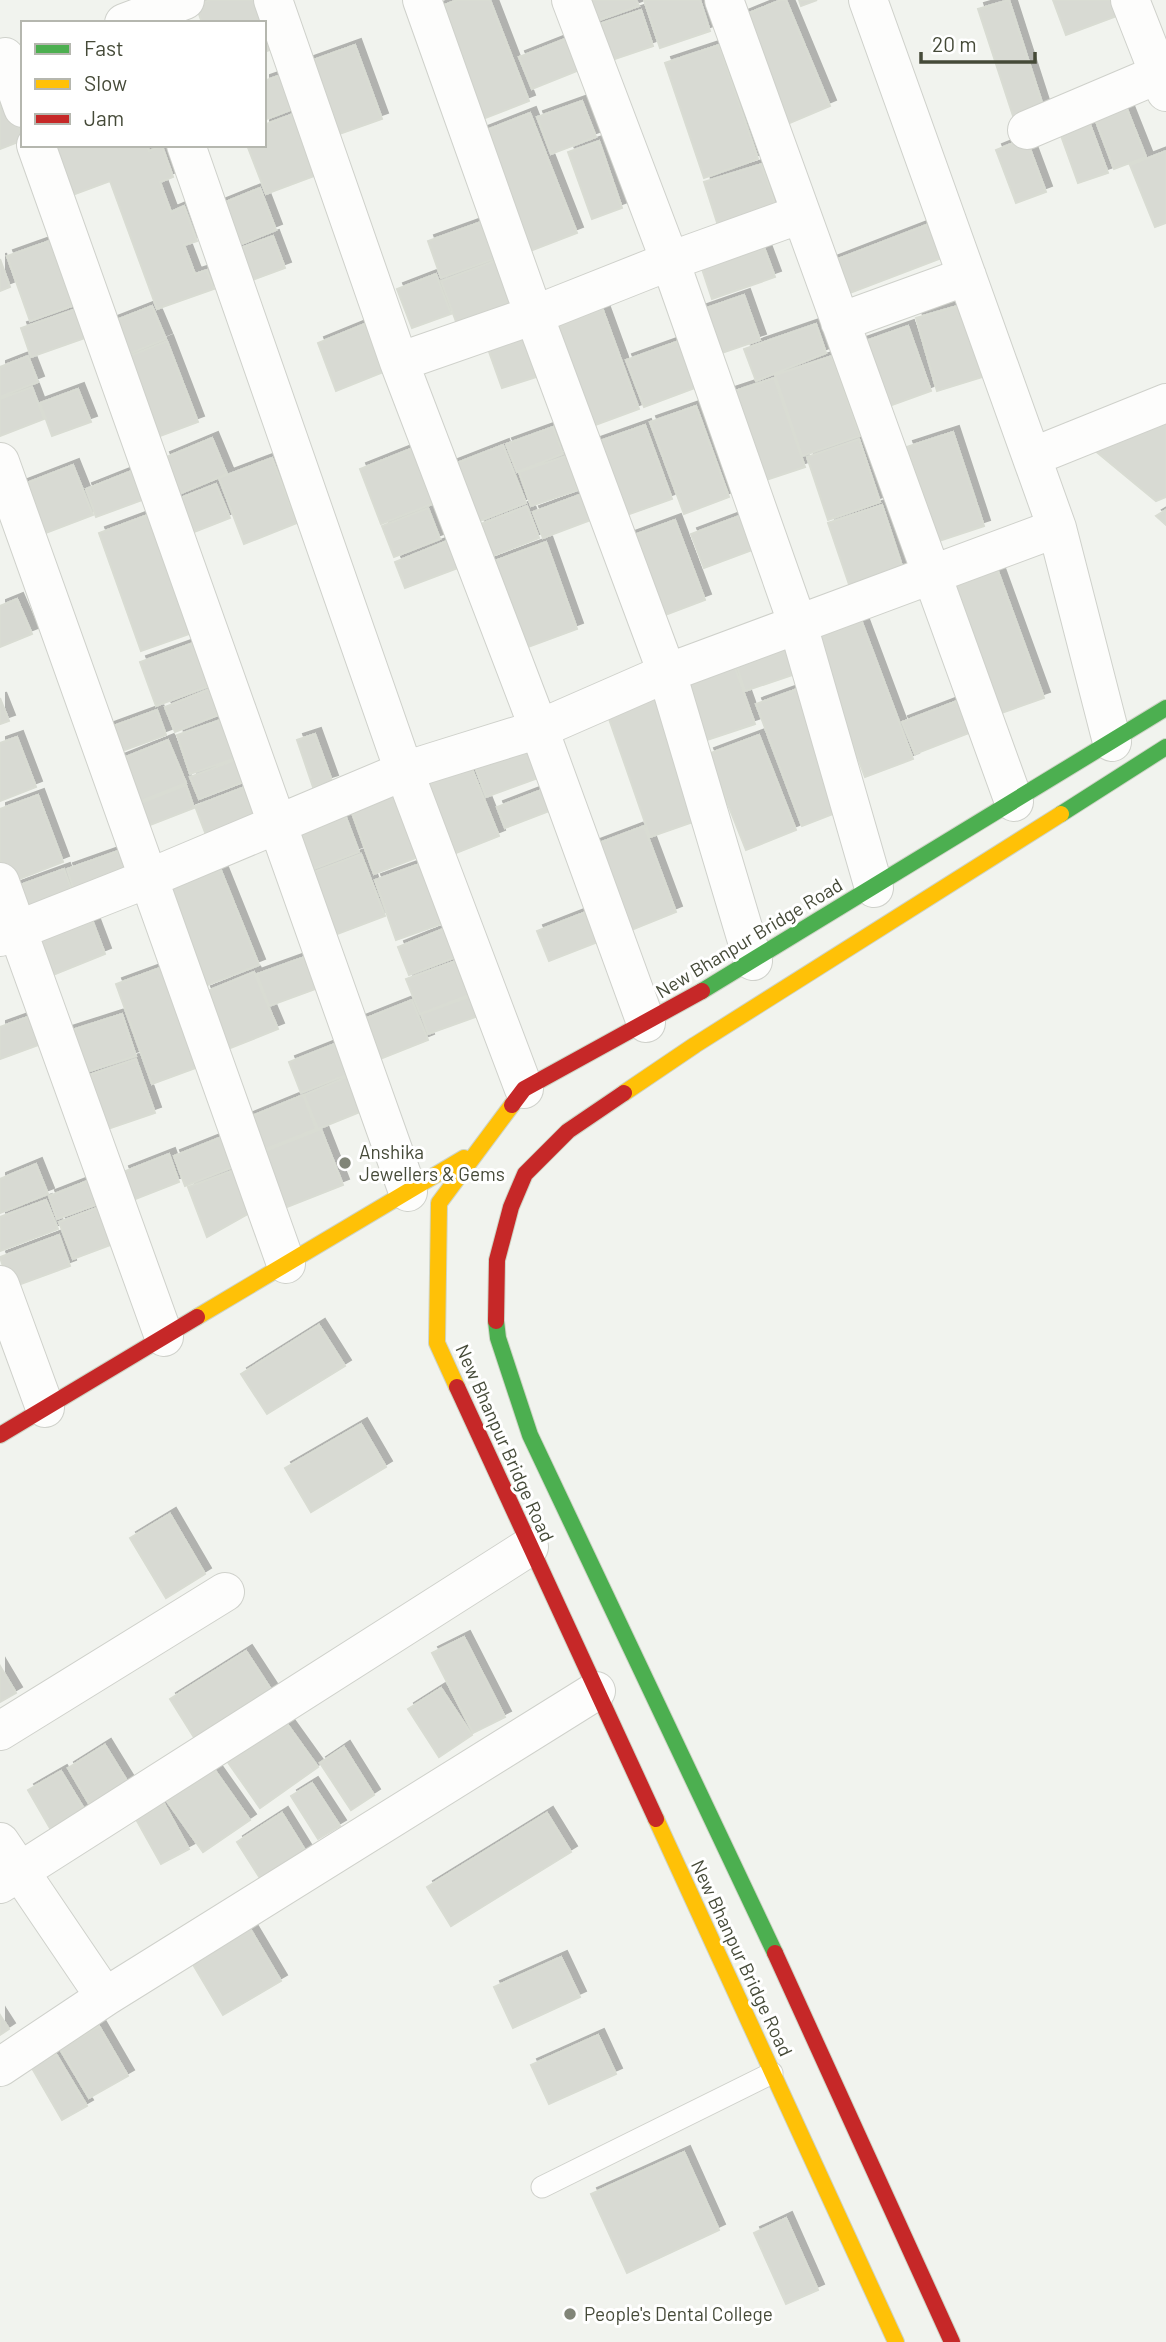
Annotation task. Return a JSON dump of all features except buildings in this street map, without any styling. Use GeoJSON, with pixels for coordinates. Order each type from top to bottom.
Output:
{"type":"FeatureCollection","features":[{"type":"Feature","properties":{"kind":"street"},"geometry":{"type":"LineString","coordinates":[[136,16],[185,0]]}},
{"type":"Feature","properties":{"kind":"street"},"geometry":{"type":"LineString","coordinates":[[273,0],[399,362],[539,729],[646,1023]]}},
{"type":"Feature","properties":{"kind":"street"},"geometry":{"type":"LineString","coordinates":[[422,0],[534,315],[667,673],[753,961]]}},
{"type":"Feature","properties":{"kind":"street"},"geometry":{"type":"LineString","coordinates":[[571,0],[670,261],[798,625],[874,888]]}},
{"type":"Feature","properties":{"kind":"street"},"geometry":{"type":"LineString","coordinates":[[724,0],[1014,802]]}},
{"type":"Feature","properties":{"kind":"street"},"geometry":{"type":"LineString","coordinates":[[868,0],[1057,528],[1112,742]]}},
{"type":"Feature","properties":{"kind":"street"},"geometry":{"type":"LineString","coordinates":[[1027,130],[1164,79],[1130,0]]}},
{"type":"Feature","properties":{"kind":"street"},"geometry":{"type":"LineString","coordinates":[[9,55],[21,100]]}},
{"type":"Feature","properties":{"kind":"street"},"geometry":{"type":"LineString","coordinates":[[37,147],[408,1192]]}},
{"type":"Feature","properties":{"kind":"street"},"geometry":{"type":"LineString","coordinates":[[187,147],[404,771],[524,1088]]}},
{"type":"Feature","properties":{"kind":"street"},"geometry":{"type":"LineString","coordinates":[[399,362],[534,315],[670,261],[801,214]]}},
{"type":"Feature","properties":{"kind":"street"},"geometry":{"type":"LineString","coordinates":[[840,322],[967,276]]}},
{"type":"Feature","properties":{"kind":"street"},"geometry":{"type":"LineString","coordinates":[[1032,457],[1166,403]]}},
{"type":"Feature","properties":{"kind":"street"},"geometry":{"type":"LineString","coordinates":[[0,462],[286,1264]]}},
{"type":"Feature","properties":{"kind":"street"},"geometry":{"type":"LineString","coordinates":[[8,934],[404,771],[539,729],[667,673],[1057,528]]}},
{"type":"Feature","properties":{"kind":"street","name":"New Bhanpur Bridge Road"},"geometry":{"type":"LineString","coordinates":[[896,2342],[437,1343],[439,1203],[524,1088],[646,1023],[753,961],[1166,708]]}},
{"type":"Feature","properties":{"kind":"street","name":"New Bhanpur Bridge Road"},"geometry":{"type":"LineString","coordinates":[[952,2342],[792,1990],[530,1434],[498,1338],[495,1310],[497,1260],[511,1207],[525,1174],[568,1131],[695,1045],[1166,747]]}},
{"type":"Feature","properties":{"kind":"street"},"geometry":{"type":"LineString","coordinates":[[0,882],[8,934],[164,1337]]}},
{"type":"Feature","properties":{"kind":"street"},"geometry":{"type":"LineString","coordinates":[[0,1435],[479,1149]]}},
{"type":"Feature","properties":{"kind":"street"},"geometry":{"type":"LineString","coordinates":[[0,1285],[45,1408]]}},
{"type":"Feature","properties":{"kind":"street"},"geometry":{"type":"LineString","coordinates":[[105,1997],[7,1866],[529,1546]]}},
{"type":"Feature","properties":{"kind":"street"},"geometry":{"type":"LineString","coordinates":[[0,1731],[225,1592]]}},
{"type":"Feature","properties":{"kind":"street"},"geometry":{"type":"LineString","coordinates":[[0,2067],[105,1997],[596,1691]]}},
{"type":"Feature","properties":{"kind":"lane"},"geometry":{"type":"LineString","coordinates":[[542,2187],[772,2073]]}},
{"type":"Feature","properties":{"kind":"traffic: fast"},"geometry":{"type":"LineString","coordinates":[[702,991],[1166,708]]}},
{"type":"Feature","properties":{"kind":"traffic: fast"},"geometry":{"type":"LineString","coordinates":[[1061,814],[1166,747]]}},
{"type":"Feature","properties":{"kind":"traffic: fast"},"geometry":{"type":"LineString","coordinates":[[496,1321],[498,1338],[530,1435],[775,1953]]}},
{"type":"Feature","properties":{"kind":"traffic: slow"},"geometry":{"type":"LineString","coordinates":[[624,1093],[695,1045],[1061,814]]}},
{"type":"Feature","properties":{"kind":"traffic: slow"},"geometry":{"type":"LineString","coordinates":[[457,1387],[437,1343],[439,1203],[512,1105]]}},
{"type":"Feature","properties":{"kind":"traffic: slow"},"geometry":{"type":"LineString","coordinates":[[197,1317],[464,1158]]}},
{"type":"Feature","properties":{"kind":"traffic: slow"},"geometry":{"type":"LineString","coordinates":[[656,1819],[896,2342]]}},
{"type":"Feature","properties":{"kind":"traffic: jam"},"geometry":{"type":"LineString","coordinates":[[512,1105],[524,1089],[702,991]]}},
{"type":"Feature","properties":{"kind":"traffic: jam"},"geometry":{"type":"LineString","coordinates":[[496,1321],[497,1260],[511,1207],[525,1174],[568,1131],[624,1093]]}},
{"type":"Feature","properties":{"kind":"traffic: jam"},"geometry":{"type":"LineString","coordinates":[[0,1435],[197,1317]]}},
{"type":"Feature","properties":{"kind":"traffic: jam"},"geometry":{"type":"LineString","coordinates":[[457,1387],[656,1819]]}},
{"type":"Feature","properties":{"kind":"traffic: jam"},"geometry":{"type":"LineString","coordinates":[[775,1953],[952,2342]]}},
{"type":"Feature","properties":{"kind":"place","name":"Anshika Jewellers & Gems"},"geometry":{"type":"Point","coordinates":[345,1163]}},
{"type":"Feature","properties":{"kind":"place","name":"People's Dental College"},"geometry":{"type":"Point","coordinates":[570,2314]}}]}
